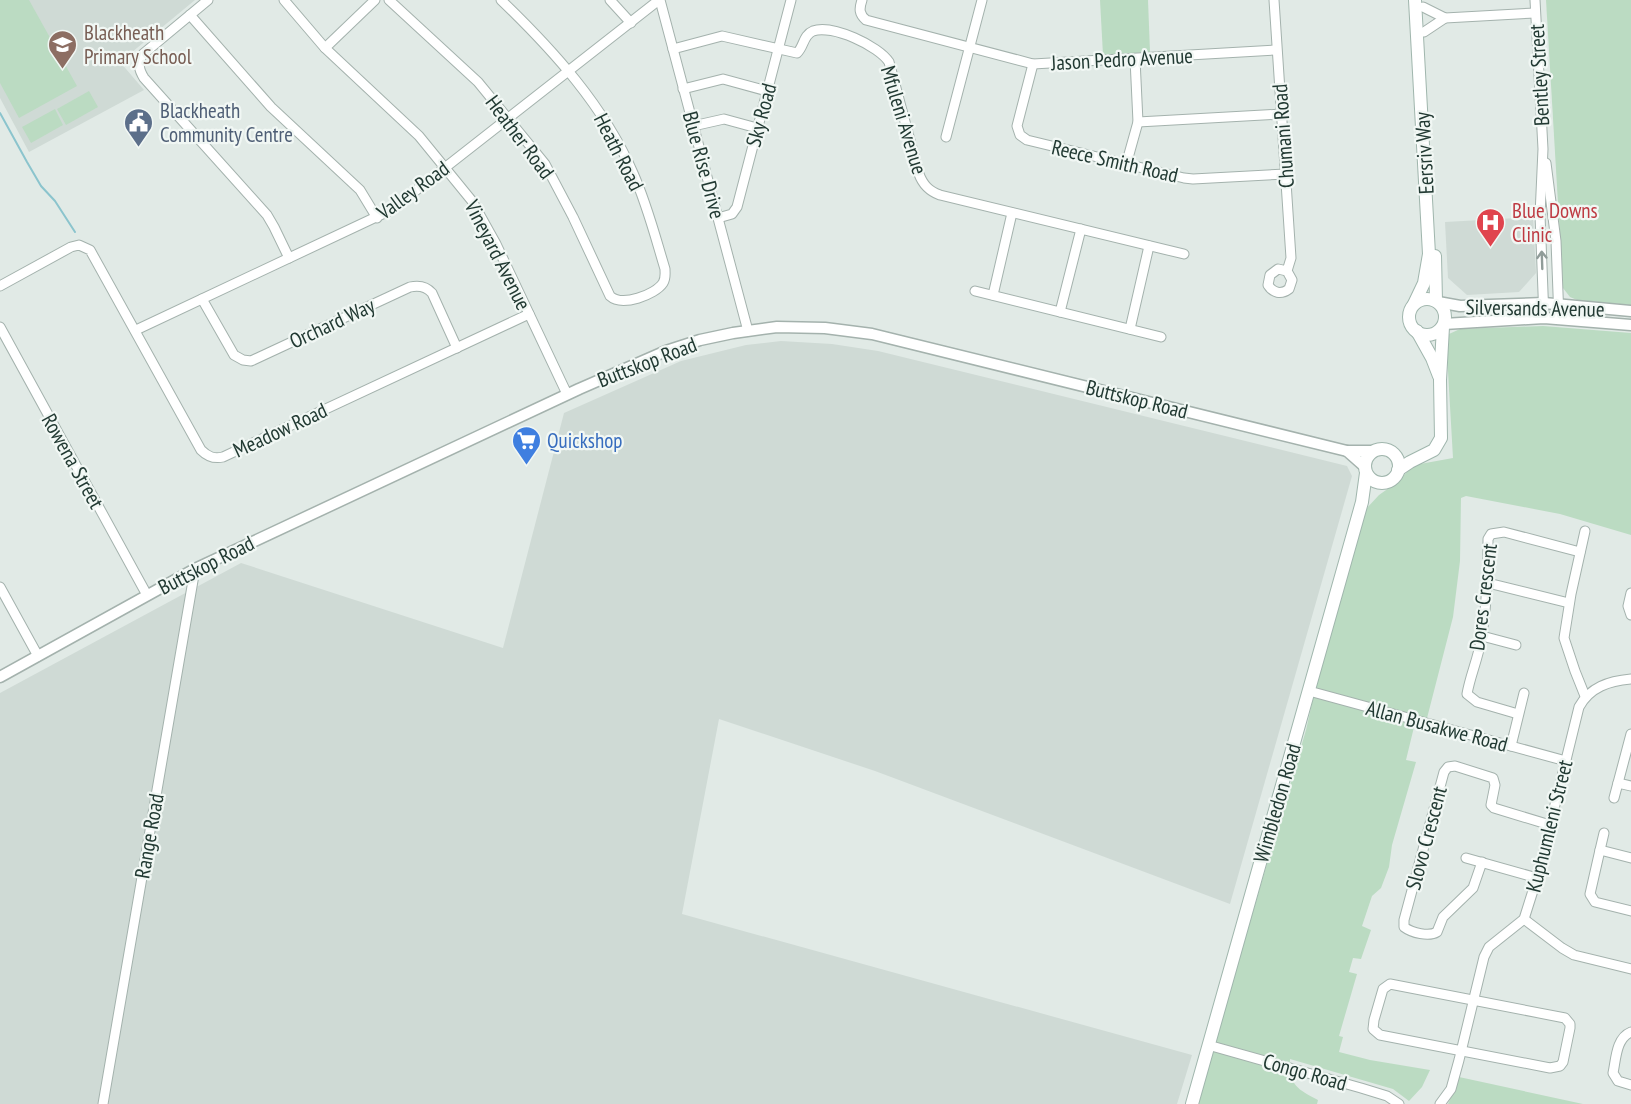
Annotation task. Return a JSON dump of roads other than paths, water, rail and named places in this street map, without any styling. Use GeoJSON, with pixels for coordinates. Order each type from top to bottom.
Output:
{"type":"FeatureCollection","features":[{"type":"Feature","properties":{"kind":"main road","name":"Eersriv Way"},"geometry":{"type":"LineString","coordinates":[[1420,2],[1424,32],[1437,301]]}},
{"type":"Feature","properties":{"kind":"main road","name":"Eersriv Way"},"geometry":{"type":"LineString","coordinates":[[1414,304],[1424,283],[1429,254],[1420,2]]}},
{"type":"Feature","properties":{"kind":"main road"},"geometry":{"type":"LineString","coordinates":[[1362,502],[1392,480],[1398,470],[1434,450],[1442,438],[1440,380],[1445,314],[1437,301],[1424,299],[1414,304],[1409,318],[1432,358],[1440,380]]}},
{"type":"Feature","properties":{"kind":"main road"},"geometry":{"type":"LineString","coordinates":[[1417,331],[1431,334],[1443,326]]}},
{"type":"Feature","properties":{"kind":"main road"},"geometry":{"type":"LineString","coordinates":[[1385,483],[1374,481],[1365,470],[1367,456],[1373,451],[1383,449],[1393,453],[1425,454]]}},
{"type":"Feature","properties":{"kind":"main road"},"geometry":{"type":"LineString","coordinates":[[1393,453],[1398,462],[1398,470]]}},
{"type":"Feature","properties":{"kind":"main road","name":"Wimbledon Road"},"geometry":{"type":"LineString","coordinates":[[1192,1104],[1362,502],[1365,470]]}},
{"type":"Feature","properties":{"kind":"street"},"geometry":{"type":"LineString","coordinates":[[208,0],[142,54],[139,70],[267,215],[288,258]]}},
{"type":"Feature","properties":{"kind":"street","name":"Vineyard Avenue"},"geometry":{"type":"LineString","coordinates":[[284,0],[325,48],[404,120],[446,167],[482,217],[567,394]]}},
{"type":"Feature","properties":{"kind":"street"},"geometry":{"type":"LineString","coordinates":[[325,48],[375,0]]}},
{"type":"Feature","properties":{"kind":"street","name":"Heather Road"},"geometry":{"type":"LineString","coordinates":[[389,0],[478,82],[545,164],[573,217],[605,289],[614,300]]}},
{"type":"Feature","properties":{"kind":"street","name":"Heath Road"},"geometry":{"type":"LineString","coordinates":[[501,0],[534,32],[608,125],[633,172],[649,212],[665,268],[665,278],[658,288],[629,301],[614,300]]}},
{"type":"Feature","properties":{"kind":"street"},"geometry":{"type":"LineString","coordinates":[[610,0],[631,22]]}},
{"type":"Feature","properties":{"kind":"street","name":"Valley Road"},"geometry":{"type":"LineString","coordinates":[[136,330],[391,210],[660,0]]}},
{"type":"Feature","properties":{"kind":"street","name":"Blue Rise Drive"},"geometry":{"type":"LineString","coordinates":[[660,0],[748,331]]}},
{"type":"Feature","properties":{"kind":"street","name":"Sky Road"},"geometry":{"type":"LineString","coordinates":[[718,218],[730,215],[736,210],[790,0]]}},
{"type":"Feature","properties":{"kind":"street","name":"Jason Pedro Avenue"},"geometry":{"type":"LineString","coordinates":[[862,0],[860,11],[861,16],[866,20],[1033,64],[1276,50]]}},
{"type":"Feature","properties":{"kind":"street"},"geometry":{"type":"LineString","coordinates":[[946,137],[982,0]]}},
{"type":"Feature","properties":{"kind":"street","name":"Chumani Road"},"geometry":{"type":"LineString","coordinates":[[1274,0],[1292,258],[1287,271]]}},
{"type":"Feature","properties":{"kind":"street","name":"Bentley Street"},"geometry":{"type":"LineString","coordinates":[[1535,0],[1543,149],[1553,214],[1559,318]]}},
{"type":"Feature","properties":{"kind":"street"},"geometry":{"type":"LineString","coordinates":[[1420,2],[1445,18]]}},
{"type":"Feature","properties":{"kind":"street"},"geometry":{"type":"LineString","coordinates":[[1424,32],[1445,18],[1535,13]]}},
{"type":"Feature","properties":{"kind":"street"},"geometry":{"type":"LineString","coordinates":[[190,15],[271,106],[360,190],[377,218]]}},
{"type":"Feature","properties":{"kind":"street","name":"Mfuleni Avenue"},"geometry":{"type":"LineString","coordinates":[[778,50],[797,53],[801,50],[807,35],[822,30],[857,39],[877,49],[889,62],[918,174],[926,187],[940,195],[1184,254]]}},
{"type":"Feature","properties":{"kind":"street"},"geometry":{"type":"LineString","coordinates":[[673,49],[722,36],[778,50]]}},
{"type":"Feature","properties":{"kind":"street"},"geometry":{"type":"LineString","coordinates":[[1126,165],[1138,122],[1135,59]]}},
{"type":"Feature","properties":{"kind":"street","name":"Reece Smith Road"},"geometry":{"type":"LineString","coordinates":[[1033,64],[1017,126],[1020,135],[1027,140],[1193,179],[1286,174]]}},
{"type":"Feature","properties":{"kind":"street"},"geometry":{"type":"LineString","coordinates":[[683,89],[723,79],[767,90]]}},
{"type":"Feature","properties":{"kind":"street"},"geometry":{"type":"LineString","coordinates":[[1138,122],[1282,114]]}},
{"type":"Feature","properties":{"kind":"street"},"geometry":{"type":"LineString","coordinates":[[693,126],[724,119],[758,128]]}},
{"type":"Feature","properties":{"kind":"street","name":"Bentley Street"},"geometry":{"type":"LineString","coordinates":[[1543,149],[1540,215],[1544,318]]}},
{"type":"Feature","properties":{"kind":"street"},"geometry":{"type":"LineString","coordinates":[[993,295],[1012,213]]}},
{"type":"Feature","properties":{"kind":"street"},"geometry":{"type":"LineString","coordinates":[[1540,215],[1553,214]]}},
{"type":"Feature","properties":{"kind":"street"},"geometry":{"type":"LineString","coordinates":[[1060,312],[1081,229]]}},
{"type":"Feature","properties":{"kind":"street","name":"Meadow Road"},"geometry":{"type":"LineString","coordinates":[[0,286],[71,246],[83,246],[93,253],[201,450],[207,456],[214,458],[223,457],[529,314]]}},
{"type":"Feature","properties":{"kind":"street"},"geometry":{"type":"LineString","coordinates":[[1130,329],[1149,246]]}},
{"type":"Feature","properties":{"kind":"street","name":"Orchard Way"},"geometry":{"type":"LineString","coordinates":[[202,299],[234,355],[251,361],[410,287],[418,286],[429,289],[432,293],[457,348]]}},
{"type":"Feature","properties":{"kind":"street"},"geometry":{"type":"LineString","coordinates":[[975,291],[1161,337]]}},
{"type":"Feature","properties":{"kind":"street","name":"Silversands Avenue"},"geometry":{"type":"LineString","coordinates":[[1437,301],[1460,306],[1544,303],[1631,312]]}},
{"type":"Feature","properties":{"kind":"street","name":"Silversands Avenue"},"geometry":{"type":"LineString","coordinates":[[1443,326],[1544,318],[1631,326]]}},
{"type":"Feature","properties":{"kind":"street","name":"Rowena Street"},"geometry":{"type":"LineString","coordinates":[[0,327],[147,595]]}},
{"type":"Feature","properties":{"kind":"street","name":"Buttskop Road"},"geometry":{"type":"LineString","coordinates":[[0,677],[195,569],[567,394],[666,351],[700,340],[748,331],[799,327],[872,334],[1347,451],[1373,451]]}},
{"type":"Feature","properties":{"kind":"street","name":"Buttskop Road"},"geometry":{"type":"LineString","coordinates":[[1347,451],[1365,470]]}},
{"type":"Feature","properties":{"kind":"street"},"geometry":{"type":"LineString","coordinates":[[1585,531],[1569,603],[1564,638],[1586,696],[1589,692],[1608,683],[1631,679]]}},
{"type":"Feature","properties":{"kind":"street","name":"Dores Crescent"},"geometry":{"type":"LineString","coordinates":[[1518,714],[1477,702],[1467,694],[1482,636],[1488,583],[1488,538],[1491,534],[1504,532],[1580,552]]}},
{"type":"Feature","properties":{"kind":"street","name":"Range Road"},"geometry":{"type":"LineString","coordinates":[[102,1104],[195,569]]}},
{"type":"Feature","properties":{"kind":"street"},"geometry":{"type":"LineString","coordinates":[[1488,583],[1569,603]]}},
{"type":"Feature","properties":{"kind":"street"},"geometry":{"type":"LineString","coordinates":[[0,586],[38,656]]}},
{"type":"Feature","properties":{"kind":"street"},"geometry":{"type":"LineString","coordinates":[[1631,593],[1628,610],[1631,615]]}},
{"type":"Feature","properties":{"kind":"street"},"geometry":{"type":"LineString","coordinates":[[1482,636],[1516,645]]}},
{"type":"Feature","properties":{"kind":"street","name":"Allan Busakwe Road"},"geometry":{"type":"LineString","coordinates":[[1309,691],[1566,761]]}},
{"type":"Feature","properties":{"kind":"street"},"geometry":{"type":"LineString","coordinates":[[1511,746],[1524,693]]}},
{"type":"Feature","properties":{"kind":"street","name":"Kuphumleni Street"},"geometry":{"type":"LineString","coordinates":[[1440,1104],[1451,1089],[1484,957],[1489,947],[1524,919],[1537,878],[1579,707],[1586,696]]}},
{"type":"Feature","properties":{"kind":"street"},"geometry":{"type":"LineString","coordinates":[[1614,798],[1631,734]]}},
{"type":"Feature","properties":{"kind":"street","name":"Slovo Crescent"},"geometry":{"type":"LineString","coordinates":[[1482,862],[1473,888],[1443,917],[1437,932],[1430,934],[1410,931],[1404,927],[1444,772],[1448,766],[1455,766],[1492,778],[1495,785],[1491,805],[1494,808],[1550,825]]}},
{"type":"Feature","properties":{"kind":"street"},"geometry":{"type":"LineString","coordinates":[[1617,783],[1631,786]]}},
{"type":"Feature","properties":{"kind":"street"},"geometry":{"type":"LineString","coordinates":[[1604,833],[1591,898],[1595,902],[1631,911]]}},
{"type":"Feature","properties":{"kind":"street"},"geometry":{"type":"LineString","coordinates":[[1600,850],[1631,858]]}},
{"type":"Feature","properties":{"kind":"street"},"geometry":{"type":"LineString","coordinates":[[1467,858],[1537,878]]}},
{"type":"Feature","properties":{"kind":"street"},"geometry":{"type":"LineString","coordinates":[[1524,919],[1574,955],[1631,969]]}},
{"type":"Feature","properties":{"kind":"street"},"geometry":{"type":"LineString","coordinates":[[1390,984],[1565,1018],[1570,1024],[1563,1062],[1556,1068],[1461,1051],[1380,1035],[1373,1029],[1383,989],[1390,984]]}},
{"type":"Feature","properties":{"kind":"street"},"geometry":{"type":"LineString","coordinates":[[1631,1032],[1621,1040],[1613,1073],[1618,1081],[1631,1085]]}},
{"type":"Feature","properties":{"kind":"street","name":"Congo Road"},"geometry":{"type":"LineString","coordinates":[[1208,1045],[1387,1096],[1399,1104]]}},
{"type":"Feature","properties":{"kind":"waterway"},"geometry":{"type":"LineString","coordinates":[[0,113],[41,186],[55,201],[75,232]]}},
{"type":"Feature","properties":{"kind":"place","name":"Blackheath Primary School"},"geometry":{"type":"Point","coordinates":[63,70]}},
{"type":"Feature","properties":{"kind":"place","name":"Blackheath Community Centre"},"geometry":{"type":"Point","coordinates":[139,148]}},
{"type":"Feature","properties":{"kind":"place","name":"Blue Downs Clinic"},"geometry":{"type":"Point","coordinates":[1491,248]}},
{"type":"Feature","properties":{"kind":"place","name":"Quickshop"},"geometry":{"type":"Point","coordinates":[526,466]}}]}
